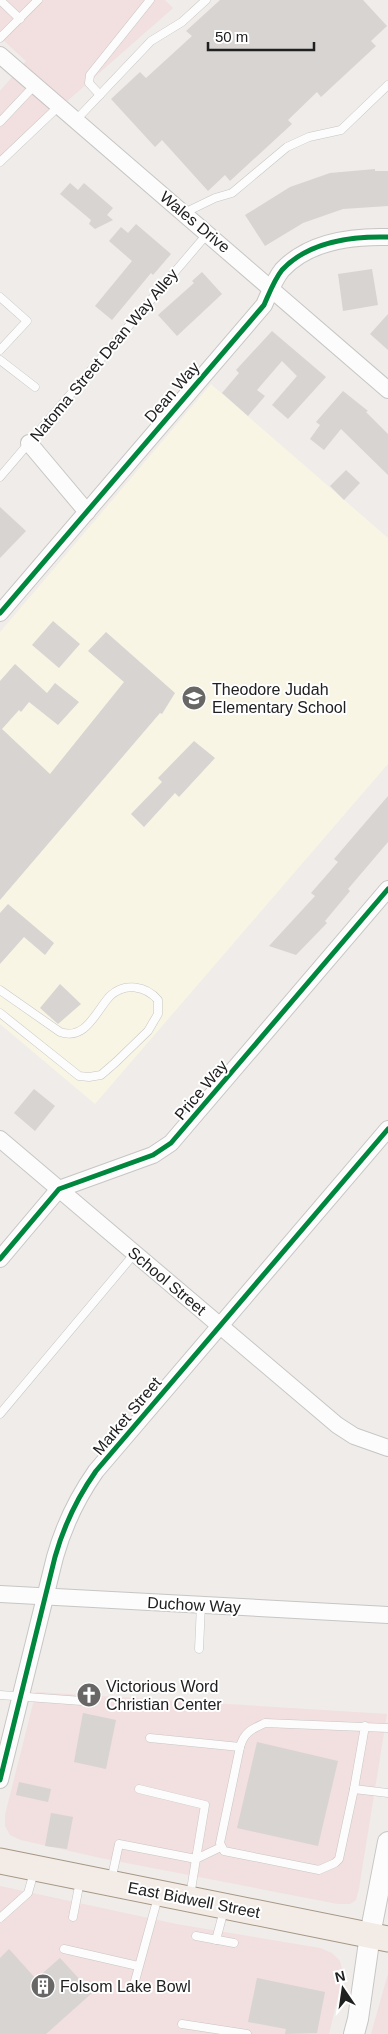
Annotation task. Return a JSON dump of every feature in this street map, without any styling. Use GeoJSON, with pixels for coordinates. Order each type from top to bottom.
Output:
{"type":"FeatureCollection","features":[{"type":"Feature","properties":{"kind":"main road","name":"East Bidwell Street"},"geometry":{"type":"LineString","coordinates":[[0,1861],[379,1937]]}},
{"type":"Feature","properties":{"kind":"street","name":"Wales Drive"},"geometry":{"type":"LineString","coordinates":[[0,55],[388,390]]}},
{"type":"Feature","properties":{"kind":"street","name":"Dean Way"},"geometry":{"type":"LineString","coordinates":[[0,613],[264,305],[282,271],[295,260],[318,247],[344,239],[388,236]]}},
{"type":"Feature","properties":{"kind":"street"},"geometry":{"type":"LineString","coordinates":[[29,443],[87,512]]}},
{"type":"Feature","properties":{"kind":"street","name":"Price Way"},"geometry":{"type":"LineString","coordinates":[[0,1259],[59,1189],[153,1155],[171,1143],[388,889]]}},
{"type":"Feature","properties":{"kind":"street","name":"Market Street"},"geometry":{"type":"LineString","coordinates":[[0,1780],[62,1535],[82,1491],[96,1471],[388,1129]]}},
{"type":"Feature","properties":{"kind":"street","name":"School Street"},"geometry":{"type":"LineString","coordinates":[[0,1139],[337,1425],[354,1436],[388,1448]]}},
{"type":"Feature","properties":{"kind":"street","name":"Duchow Way"},"geometry":{"type":"LineString","coordinates":[[0,1594],[388,1615]]}},
{"type":"Feature","properties":{"kind":"street"},"geometry":{"type":"LineString","coordinates":[[354,2034],[379,1937],[388,1842]]}},
{"type":"Feature","properties":{"kind":"lane"},"geometry":{"type":"LineString","coordinates":[[0,0],[20,19]]}},
{"type":"Feature","properties":{"kind":"lane"},"geometry":{"type":"LineString","coordinates":[[0,38],[38,0]]}},
{"type":"Feature","properties":{"kind":"lane"},"geometry":{"type":"LineString","coordinates":[[100,95],[89,83],[90,75],[150,0]]}},
{"type":"Feature","properties":{"kind":"lane"},"geometry":{"type":"LineString","coordinates":[[75,121],[151,41],[182,22],[206,0]]}},
{"type":"Feature","properties":{"kind":"lane"},"geometry":{"type":"LineString","coordinates":[[184,212],[215,198],[232,193],[287,147],[309,137],[341,130],[388,85]]}},
{"type":"Feature","properties":{"kind":"lane"},"geometry":{"type":"LineString","coordinates":[[0,122],[34,86]]}},
{"type":"Feature","properties":{"kind":"lane"},"geometry":{"type":"LineString","coordinates":[[0,162],[60,106]]}},
{"type":"Feature","properties":{"kind":"lane","name":"Natoma Street Dean Way Alley"},"geometry":{"type":"LineString","coordinates":[[0,477],[208,233]]}},
{"type":"Feature","properties":{"kind":"lane"},"geometry":{"type":"LineString","coordinates":[[0,297],[27,321],[0,350]]}},
{"type":"Feature","properties":{"kind":"lane"},"geometry":{"type":"LineString","coordinates":[[0,360],[35,387]]}},
{"type":"Feature","properties":{"kind":"lane"},"geometry":{"type":"LineString","coordinates":[[0,990],[65,1034],[86,1027],[111,996],[125,988],[142,987],[153,994],[158,1000],[158,1014],[148,1031],[100,1075],[89,1077],[79,1076],[0,1013]]}},
{"type":"Feature","properties":{"kind":"lane"},"geometry":{"type":"LineString","coordinates":[[0,1414],[135,1253]]}},
{"type":"Feature","properties":{"kind":"lane"},"geometry":{"type":"LineString","coordinates":[[199,1649],[201,1605]]}},
{"type":"Feature","properties":{"kind":"lane"},"geometry":{"type":"LineString","coordinates":[[0,1695],[82,1700]]}},
{"type":"Feature","properties":{"kind":"lane"},"geometry":{"type":"LineString","coordinates":[[365,1726],[339,1859],[328,1867],[319,1870],[224,1851],[220,1843],[240,1747],[242,1738],[250,1730],[265,1723],[365,1726],[388,1728]]}},
{"type":"Feature","properties":{"kind":"lane"},"geometry":{"type":"LineString","coordinates":[[150,1738],[240,1747]]}},
{"type":"Feature","properties":{"kind":"lane"},"geometry":{"type":"LineString","coordinates":[[139,1789],[205,1805],[190,1899]]}},
{"type":"Feature","properties":{"kind":"lane"},"geometry":{"type":"LineString","coordinates":[[354,1789],[388,1793]]}},
{"type":"Feature","properties":{"kind":"lane"},"geometry":{"type":"LineString","coordinates":[[111,1883],[119,1844],[196,1859],[221,1847]]}},
{"type":"Feature","properties":{"kind":"lane"},"geometry":{"type":"LineString","coordinates":[[0,1918],[28,1893],[36,1868]]}},
{"type":"Feature","properties":{"kind":"lane"},"geometry":{"type":"LineString","coordinates":[[73,1916],[81,1877]]}},
{"type":"Feature","properties":{"kind":"lane"},"geometry":{"type":"LineString","coordinates":[[134,1980],[159,1893]]}},
{"type":"Feature","properties":{"kind":"lane"},"geometry":{"type":"LineString","coordinates":[[216,1940],[225,1906]]}},
{"type":"Feature","properties":{"kind":"lane"},"geometry":{"type":"LineString","coordinates":[[196,1936],[234,1943]]}},
{"type":"Feature","properties":{"kind":"lane"},"geometry":{"type":"LineString","coordinates":[[64,1949],[138,1966]]}},
{"type":"Feature","properties":{"kind":"lane"},"geometry":{"type":"LineString","coordinates":[[182,2024],[219,2032],[248,2034]]}},
{"type":"Feature","properties":{"kind":"shaded area"},"geometry":{"type":"Polygon","coordinates":[[[0,0],[165,0],[173,8],[0,160],[0,91],[26,61],[0,37],[0,0]]]}},
{"type":"Feature","properties":{"kind":"shaded area","name":"Theodore Judah Elementary School"},"geometry":{"type":"Polygon","coordinates":[[[211,384],[388,538],[388,764],[95,1104],[0,1024],[0,632],[211,384]]]}},
{"type":"Feature","properties":{"kind":"shaded area"},"geometry":{"type":"Polygon","coordinates":[[[36,1692],[387,1714],[356,1900],[350,1904],[338,1904],[101,1858],[21,1840],[10,1835],[5,1826],[5,1815],[36,1692]]]}},
{"type":"Feature","properties":{"kind":"shaded area"},"geometry":{"type":"Polygon","coordinates":[[[0,1886],[176,1924],[320,1948],[332,1953],[340,1961],[343,1975],[329,2034],[0,2034],[0,1886]]]}},
{"type":"Feature","properties":{"kind":"shaded area"},"geometry":{"type":"Polygon","coordinates":[[[388,1974],[388,2034],[371,2034],[388,1974]]]}},
{"type":"Feature","properties":{"kind":"building"},"geometry":{"type":"Polygon","coordinates":[[[220,0],[363,0],[387,26],[371,41],[376,46],[321,97],[317,92],[288,120],[292,124],[230,181],[225,175],[208,191],[162,140],[155,147],[111,99],[140,72],[146,78],[192,36],[186,31],[220,0]]]}},
{"type":"Feature","properties":{"kind":"building"},"geometry":{"type":"Polygon","coordinates":[[[375,169],[375,171],[388,171],[388,206],[343,209],[303,223],[265,246],[245,215],[290,187],[330,173],[375,169]]]}},
{"type":"Feature","properties":{"kind":"building"},"geometry":{"type":"Polygon","coordinates":[[[70,183],[78,190],[84,183],[113,208],[107,215],[113,220],[95,229],[89,224],[91,220],[60,194],[70,183]]]}},
{"type":"Feature","properties":{"kind":"building"},"geometry":{"type":"Polygon","coordinates":[[[136,224],[171,254],[153,275],[151,273],[112,320],[95,306],[132,261],[109,241],[121,227],[128,233],[136,224]]]}},
{"type":"Feature","properties":{"kind":"building"},"geometry":{"type":"Polygon","coordinates":[[[372,269],[378,305],[343,311],[338,274],[372,269]]]}},
{"type":"Feature","properties":{"kind":"building"},"geometry":{"type":"Polygon","coordinates":[[[202,272],[222,294],[177,336],[158,315],[194,283],[192,281],[202,272]]]}},
{"type":"Feature","properties":{"kind":"building"},"geometry":{"type":"Polygon","coordinates":[[[388,314],[388,350],[370,334],[388,314]]]}},
{"type":"Feature","properties":{"kind":"building"},"geometry":{"type":"Polygon","coordinates":[[[272,331],[326,377],[288,419],[272,405],[297,376],[282,361],[257,390],[265,396],[248,416],[222,393],[239,373],[236,370],[272,331]]]}},
{"type":"Feature","properties":{"kind":"building"},"geometry":{"type":"Polygon","coordinates":[[[343,391],[368,411],[366,412],[388,434],[388,475],[341,429],[324,450],[310,439],[320,425],[316,422],[343,391]]]}},
{"type":"Feature","properties":{"kind":"building"},"geometry":{"type":"Polygon","coordinates":[[[346,470],[360,483],[344,500],[330,486],[346,470]]]}},
{"type":"Feature","properties":{"kind":"building"},"geometry":{"type":"Polygon","coordinates":[[[0,507],[26,531],[0,558],[0,507]]]}},
{"type":"Feature","properties":{"kind":"building"},"geometry":{"type":"Polygon","coordinates":[[[53,621],[80,644],[59,668],[32,645],[53,621]]]}},
{"type":"Feature","properties":{"kind":"building"},"geometry":{"type":"Polygon","coordinates":[[[106,632],[175,693],[162,714],[160,713],[0,900],[0,681],[15,664],[47,693],[55,683],[79,702],[58,725],[29,702],[2,729],[50,774],[124,682],[88,651],[106,632]]]}},
{"type":"Feature","properties":{"kind":"building"},"geometry":{"type":"Polygon","coordinates":[[[194,741],[215,758],[179,797],[175,793],[144,827],[131,814],[162,782],[158,778],[194,741]]]}},
{"type":"Feature","properties":{"kind":"building"},"geometry":{"type":"Polygon","coordinates":[[[388,796],[388,842],[348,889],[350,891],[325,921],[327,923],[296,955],[269,946],[315,896],[311,893],[338,862],[334,859],[388,796]]]}},
{"type":"Feature","properties":{"kind":"building"},"geometry":{"type":"Polygon","coordinates":[[[8,904],[54,943],[45,955],[24,937],[0,964],[0,913],[8,904]]]}},
{"type":"Feature","properties":{"kind":"building"},"geometry":{"type":"Polygon","coordinates":[[[60,984],[81,1004],[58,1024],[40,1008],[60,984]]]}},
{"type":"Feature","properties":{"kind":"building"},"geometry":{"type":"Polygon","coordinates":[[[34,1089],[55,1106],[35,1131],[14,1113],[34,1089]]]}},
{"type":"Feature","properties":{"kind":"building"},"geometry":{"type":"Polygon","coordinates":[[[83,1713],[116,1720],[106,1769],[74,1762],[83,1713]]]}},
{"type":"Feature","properties":{"kind":"building"},"geometry":{"type":"Polygon","coordinates":[[[257,1742],[338,1761],[318,1846],[237,1828],[257,1742]]]}},
{"type":"Feature","properties":{"kind":"building"},"geometry":{"type":"Polygon","coordinates":[[[19,1782],[51,1789],[48,1802],[16,1795],[19,1782]]]}},
{"type":"Feature","properties":{"kind":"building"},"geometry":{"type":"Polygon","coordinates":[[[51,1813],[73,1817],[67,1849],[45,1846],[51,1813]]]}},
{"type":"Feature","properties":{"kind":"building","name":"Folsom Lake Bowl"},"geometry":{"type":"Polygon","coordinates":[[[9,1949],[36,1979],[60,1958],[92,1993],[46,2034],[0,2034],[0,1958],[9,1949]]]}},
{"type":"Feature","properties":{"kind":"building"},"geometry":{"type":"Polygon","coordinates":[[[257,1978],[325,1992],[317,2033],[285,2034],[286,2029],[248,2022],[257,1978]]]}},
{"type":"Feature","properties":{"kind":"cycle path"},"geometry":{"type":"LineString","coordinates":[[0,613],[264,305],[282,270],[305,252],[331,242],[345,239],[388,237]]}},
{"type":"Feature","properties":{"kind":"cycle path"},"geometry":{"type":"LineString","coordinates":[[0,1259],[59,1189],[153,1155],[171,1143],[388,889]]}},
{"type":"Feature","properties":{"kind":"cycle path"},"geometry":{"type":"LineString","coordinates":[[0,1780],[55,1557],[67,1523],[83,1491],[96,1471],[388,1129]]}},
{"type":"Feature","properties":{"kind":"place","name":"Theodore Judah Elementary School"},"geometry":{"type":"Point","coordinates":[194,698]}},
{"type":"Feature","properties":{"kind":"place","name":"Victorious Word Christian Center"},"geometry":{"type":"Point","coordinates":[89,1695]}},
{"type":"Feature","properties":{"kind":"place","name":"Folsom Lake Bowl"},"geometry":{"type":"Point","coordinates":[43,1986]}}]}
